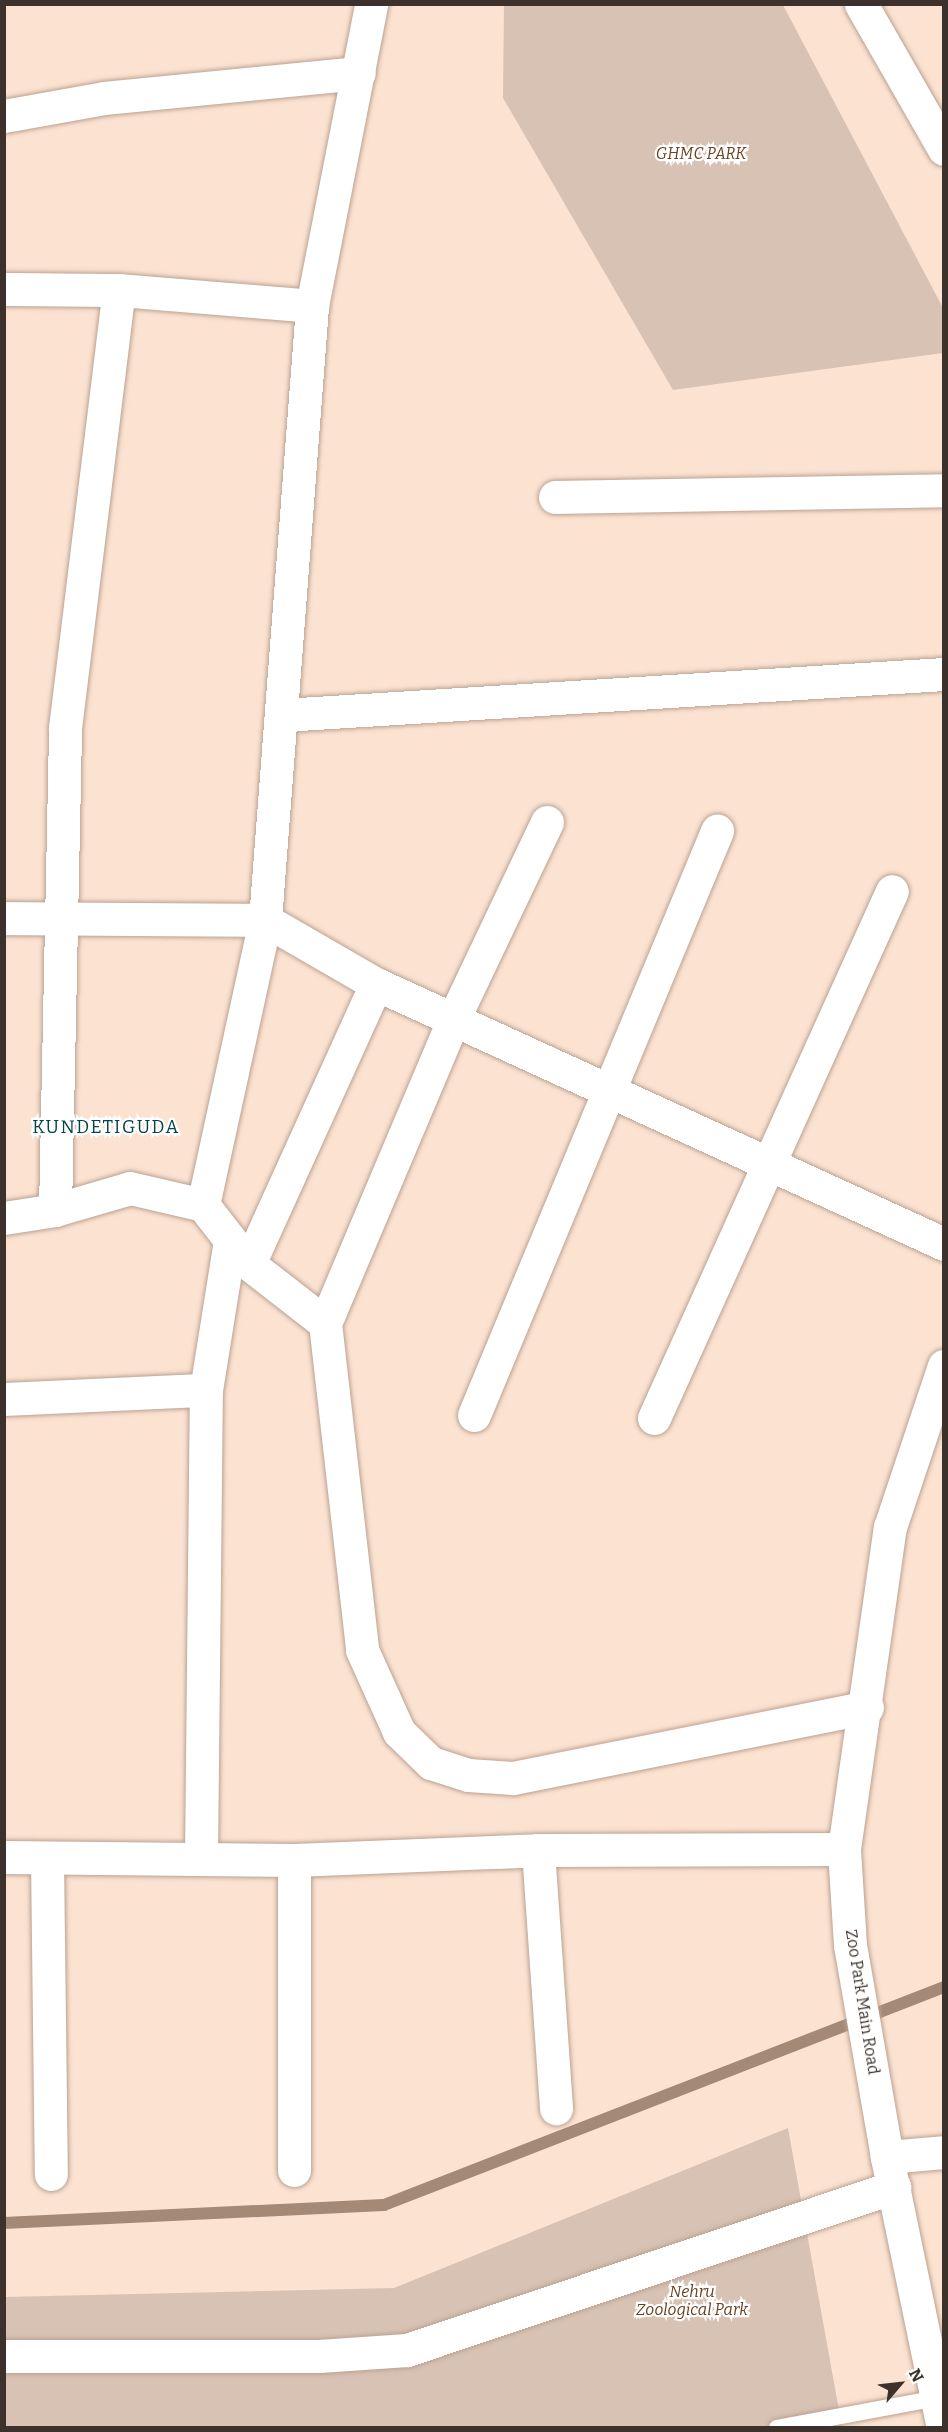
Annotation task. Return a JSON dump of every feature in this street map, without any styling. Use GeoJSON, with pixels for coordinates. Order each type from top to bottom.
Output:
{"type":"FeatureCollection","features":[{"type":"Feature","properties":{"kind":"street"},"geometry":{"type":"LineString","coordinates":[[203,1204],[265,920],[283,715],[312,306],[371,4]]}},
{"type":"Feature","properties":{"kind":"street"},"geometry":{"type":"LineString","coordinates":[[861,4],[944,149]]}},
{"type":"Feature","properties":{"kind":"street"},"geometry":{"type":"LineString","coordinates":[[4,116],[104,98],[358,73]]}},
{"type":"Feature","properties":{"kind":"street"},"geometry":{"type":"LineString","coordinates":[[4,289],[118,290],[312,306]]}},
{"type":"Feature","properties":{"kind":"street"},"geometry":{"type":"LineString","coordinates":[[55,1210],[65,918],[65,728],[118,290]]}},
{"type":"Feature","properties":{"kind":"street"},"geometry":{"type":"LineString","coordinates":[[555,497],[944,490]]}},
{"type":"Feature","properties":{"kind":"street"},"geometry":{"type":"LineString","coordinates":[[283,715],[944,674]]}},
{"type":"Feature","properties":{"kind":"street"},"geometry":{"type":"LineString","coordinates":[[547,822],[454,1018],[325,1323],[362,1650],[399,1732],[431,1763],[468,1775],[513,1778],[867,1707]]}},
{"type":"Feature","properties":{"kind":"street"},"geometry":{"type":"LineString","coordinates":[[474,1415],[717,831]]}},
{"type":"Feature","properties":{"kind":"street"},"geometry":{"type":"LineString","coordinates":[[654,1419],[772,1167],[892,891]]}},
{"type":"Feature","properties":{"kind":"street"},"geometry":{"type":"LineString","coordinates":[[4,918],[265,920],[376,984],[611,1087],[772,1167],[944,1244]]}},
{"type":"Feature","properties":{"kind":"street"},"geometry":{"type":"LineString","coordinates":[[201,1858],[206,1390],[240,1252],[376,984]]}},
{"type":"Feature","properties":{"kind":"street"},"geometry":{"type":"LineString","coordinates":[[4,1218],[55,1210],[130,1188],[203,1204],[240,1252],[325,1323]]}},
{"type":"Feature","properties":{"kind":"street","name":"Zoo Park Main Road"},"geometry":{"type":"LineString","coordinates":[[940,1387],[890,1527],[867,1707],[844,1849],[850,1945],[869,2041],[890,2172],[940,2413]]}},
{"type":"Feature","properties":{"kind":"street"},"geometry":{"type":"LineString","coordinates":[[4,1399],[206,1390]]}},
{"type":"Feature","properties":{"kind":"street"},"geometry":{"type":"LineString","coordinates":[[4,1857],[294,1860],[538,1850],[844,1849]]}},
{"type":"Feature","properties":{"kind":"street"},"geometry":{"type":"LineString","coordinates":[[538,1850],[556,2108]]}},
{"type":"Feature","properties":{"kind":"street"},"geometry":{"type":"LineString","coordinates":[[47,1859],[51,2174]]}},
{"type":"Feature","properties":{"kind":"street"},"geometry":{"type":"LineString","coordinates":[[294,1860],[294,2170]]}},
{"type":"Feature","properties":{"kind":"street"},"geometry":{"type":"LineString","coordinates":[[4,2356],[319,2356],[407,2350],[944,2152]]}},
{"type":"Feature","properties":{"kind":"lane"},"geometry":{"type":"LineString","coordinates":[[777,2427],[940,2413]]}},
{"type":"Feature","properties":{"kind":"green space","name":"GHMC PARK"},"geometry":{"type":"Polygon","coordinates":[[[504,5],[783,5],[943,308],[943,353],[673,390],[503,98],[504,5]]]}},
{"type":"Feature","properties":{"kind":"green space","name":"Nehru Zoological Park"},"geometry":{"type":"Polygon","coordinates":[[[788,2128],[842,2427],[5,2427],[4,2297],[394,2288],[788,2128]]]}},
{"type":"Feature","properties":{"kind":"waterway"},"geometry":{"type":"LineString","coordinates":[[4,2223],[384,2205],[944,1987]]}},
{"type":"Feature","properties":{"kind":"district","name":"KUNDETIGUDA"},"geometry":{"type":"Point","coordinates":[106,1127]}}]}
